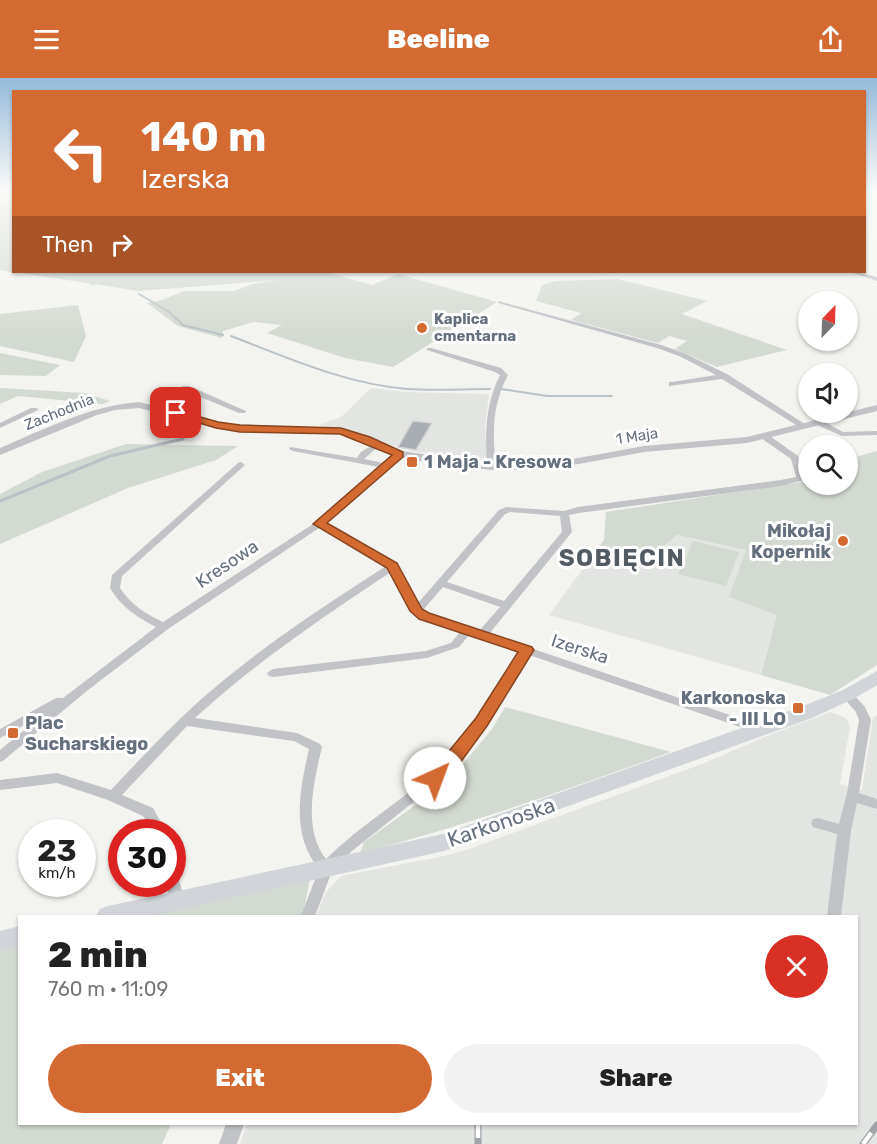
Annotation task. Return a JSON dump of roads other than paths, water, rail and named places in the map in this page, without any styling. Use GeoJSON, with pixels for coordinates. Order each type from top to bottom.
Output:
{"type":"FeatureCollection","features":[{"type":"Feature","properties":{"kind":"main road","name":"Karkonoska"},"geometry":{"type":"LineString","coordinates":[[186,889],[326,868],[444,842],[759,729],[847,695],[877,677]]}},
{"type":"Feature","properties":{"kind":"main road","name":"Karkonoska"},"geometry":{"type":"LineString","coordinates":[[111,915],[158,897]]}},
{"type":"Feature","properties":{"kind":"main road"},"geometry":{"type":"LineString","coordinates":[[0,941],[18,936]]}},
{"type":"Feature","properties":{"kind":"street"},"geometry":{"type":"LineString","coordinates":[[856,273],[877,279]]}},
{"type":"Feature","properties":{"kind":"street"},"geometry":{"type":"LineString","coordinates":[[500,302],[635,341],[657,345],[695,360],[804,426]]}},
{"type":"Feature","properties":{"kind":"street"},"geometry":{"type":"LineString","coordinates":[[429,350],[498,370],[504,375],[494,392],[489,431],[491,467]]}},
{"type":"Feature","properties":{"kind":"street"},"geometry":{"type":"LineString","coordinates":[[672,384],[724,376]]}},
{"type":"Feature","properties":{"kind":"street"},"geometry":{"type":"LineString","coordinates":[[153,406],[186,388],[242,411]]}},
{"type":"Feature","properties":{"kind":"street","name":"Zachodnia"},"geometry":{"type":"LineString","coordinates":[[0,452],[93,413],[125,405],[153,406],[228,427],[328,429],[354,435],[399,454]]}},
{"type":"Feature","properties":{"kind":"street","name":"1 Maja"},"geometry":{"type":"LineString","coordinates":[[858,413],[877,408]]}},
{"type":"Feature","properties":{"kind":"street","name":"Zachodnia"},"geometry":{"type":"LineString","coordinates":[[0,426],[34,410]]}},
{"type":"Feature","properties":{"kind":"street"},"geometry":{"type":"LineString","coordinates":[[820,423],[843,434],[877,433]]}},
{"type":"Feature","properties":{"kind":"street","name":"1 Maja"},"geometry":{"type":"LineString","coordinates":[[399,454],[491,467],[519,468],[562,464],[644,449],[716,444],[820,423]]}},
{"type":"Feature","properties":{"kind":"street"},"geometry":{"type":"LineString","coordinates":[[319,524],[393,566],[417,611],[502,512],[508,509],[564,514],[578,510],[781,483],[801,478],[795,458],[764,436]]}},
{"type":"Feature","properties":{"kind":"street"},"geometry":{"type":"LineString","coordinates":[[359,461],[376,445]]}},
{"type":"Feature","properties":{"kind":"street"},"geometry":{"type":"LineString","coordinates":[[293,449],[385,466]]}},
{"type":"Feature","properties":{"kind":"street","name":"Kresowa"},"geometry":{"type":"LineString","coordinates":[[84,687],[164,627],[319,524],[399,454]]}},
{"type":"Feature","properties":{"kind":"street"},"geometry":{"type":"LineString","coordinates":[[164,627],[136,613],[127,604],[115,588],[115,578],[121,570],[240,465]]}},
{"type":"Feature","properties":{"kind":"street"},"geometry":{"type":"LineString","coordinates":[[482,635],[567,532],[564,514]]}},
{"type":"Feature","properties":{"kind":"street"},"geometry":{"type":"LineString","coordinates":[[113,796],[184,721],[262,656],[393,566]]}},
{"type":"Feature","properties":{"kind":"street"},"geometry":{"type":"LineString","coordinates":[[440,583],[507,606]]}},
{"type":"Feature","properties":{"kind":"street","name":"Izerska"},"geometry":{"type":"LineString","coordinates":[[417,611],[424,616],[759,729]]}},
{"type":"Feature","properties":{"kind":"street"},"geometry":{"type":"LineString","coordinates":[[273,673],[427,654],[455,645],[467,630]]}},
{"type":"Feature","properties":{"kind":"street"},"geometry":{"type":"LineString","coordinates":[[308,915],[326,868],[347,847],[435,778],[451,762],[482,722],[527,650]]}},
{"type":"Feature","properties":{"kind":"street"},"geometry":{"type":"LineString","coordinates":[[0,734],[84,687]]}},
{"type":"Feature","properties":{"kind":"street"},"geometry":{"type":"LineString","coordinates":[[0,757],[84,687]]}},
{"type":"Feature","properties":{"kind":"street"},"geometry":{"type":"LineString","coordinates":[[834,915],[844,831],[853,796],[865,720],[861,710],[847,695]]}},
{"type":"Feature","properties":{"kind":"street"},"geometry":{"type":"LineString","coordinates":[[184,721],[297,737],[316,747],[306,789],[307,815],[311,848],[316,859],[326,868]]}},
{"type":"Feature","properties":{"kind":"street"},"geometry":{"type":"LineString","coordinates":[[0,785],[57,778],[113,796],[148,812],[152,819]]}},
{"type":"Feature","properties":{"kind":"street"},"geometry":{"type":"LineString","coordinates":[[853,796],[877,804]]}},
{"type":"Feature","properties":{"kind":"street"},"geometry":{"type":"LineString","coordinates":[[818,823],[844,831]]}},
{"type":"Feature","properties":{"kind":"street"},"geometry":{"type":"LineString","coordinates":[[228,1144],[235,1125]]}},
{"type":"Feature","properties":{"kind":"waterway"},"geometry":{"type":"LineString","coordinates":[[139,294],[169,312],[183,325],[223,335]]}},
{"type":"Feature","properties":{"kind":"waterway"},"geometry":{"type":"LineString","coordinates":[[231,336],[318,369],[362,382],[407,389],[490,389]]}},
{"type":"Feature","properties":{"kind":"waterway"},"geometry":{"type":"LineString","coordinates":[[501,389],[547,396],[612,396]]}},
{"type":"Feature","properties":{"kind":"waterway"},"geometry":{"type":"LineString","coordinates":[[0,501],[110,456],[183,439]]}},
{"type":"Feature","properties":{"kind":"railway"},"geometry":{"type":"LineString","coordinates":[[478,1125],[478,1144]]}},
{"type":"Feature","properties":{"kind":"railway"},"geometry":{"type":"LineString","coordinates":[[863,1144],[877,1125]]}},
{"type":"Feature","properties":{"kind":"place","name":"Kaplica cmentarna"},"geometry":{"type":"Point","coordinates":[422,328]}},
{"type":"Feature","properties":{"kind":"place","name":"1 Maja - Kresowa"},"geometry":{"type":"Point","coordinates":[412,462]}},
{"type":"Feature","properties":{"kind":"place","name":"Mikołaj Kopernik"},"geometry":{"type":"Point","coordinates":[843,541]}},
{"type":"Feature","properties":{"kind":"place","name":"Karkonoska - III LO"},"geometry":{"type":"Point","coordinates":[798,708]}},
{"type":"Feature","properties":{"kind":"place","name":"Plac Sucharskiego"},"geometry":{"type":"Point","coordinates":[13,733]}},
{"type":"Feature","properties":{"kind":"district","name":"SOBIĘCIN"},"geometry":{"type":"Point","coordinates":[622,558]}}]}
